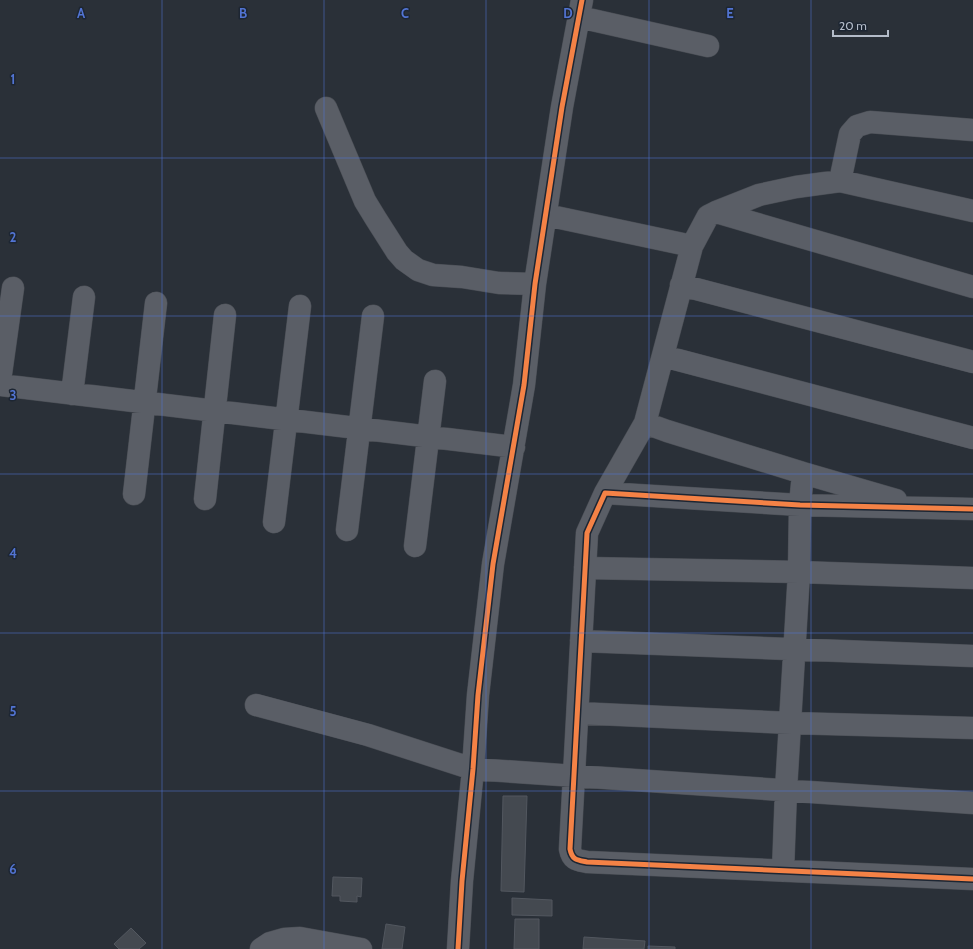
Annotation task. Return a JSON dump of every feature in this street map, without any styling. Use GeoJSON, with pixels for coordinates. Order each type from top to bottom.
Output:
{"type":"FeatureCollection","features":[{"type":"Feature","properties":{"kind":"street"},"geometry":{"type":"LineString","coordinates":[[458,949],[462,881],[473,769],[478,695],[493,564],[524,385],[535,284],[562,107],[581,8],[708,46]]}},
{"type":"Feature","properties":{"kind":"street"},"geometry":{"type":"LineString","coordinates":[[326,108],[366,201],[397,252],[404,260],[418,270],[434,275],[499,283],[535,284]]}},
{"type":"Feature","properties":{"kind":"street"},"geometry":{"type":"LineString","coordinates":[[840,181],[850,134],[857,126],[870,122],[973,130]]}},
{"type":"Feature","properties":{"kind":"street"},"geometry":{"type":"LineString","coordinates":[[972,205],[840,181],[796,187],[759,195],[708,216],[692,246],[645,423],[605,492],[587,533],[570,849],[571,856],[577,860],[587,862],[973,879]]}},
{"type":"Feature","properties":{"kind":"street"},"geometry":{"type":"LineString","coordinates":[[716,212],[973,287]]}},
{"type":"Feature","properties":{"kind":"street"},"geometry":{"type":"LineString","coordinates":[[546,215],[692,246]]}},
{"type":"Feature","properties":{"kind":"street"},"geometry":{"type":"LineString","coordinates":[[681,285],[973,362]]}},
{"type":"Feature","properties":{"kind":"street"},"geometry":{"type":"LineString","coordinates":[[0,381],[13,288]]}},
{"type":"Feature","properties":{"kind":"street"},"geometry":{"type":"LineString","coordinates":[[72,394],[84,298]]}},
{"type":"Feature","properties":{"kind":"street"},"geometry":{"type":"LineString","coordinates":[[134,494],[156,304]]}},
{"type":"Feature","properties":{"kind":"street"},"geometry":{"type":"LineString","coordinates":[[274,522],[300,306]]}},
{"type":"Feature","properties":{"kind":"street"},"geometry":{"type":"LineString","coordinates":[[205,499],[225,315]]}},
{"type":"Feature","properties":{"kind":"street"},"geometry":{"type":"LineString","coordinates":[[347,530],[373,316]]}},
{"type":"Feature","properties":{"kind":"street"},"geometry":{"type":"LineString","coordinates":[[663,356],[973,438]]}},
{"type":"Feature","properties":{"kind":"street"},"geometry":{"type":"LineString","coordinates":[[415,546],[435,381]]}},
{"type":"Feature","properties":{"kind":"street"},"geometry":{"type":"LineString","coordinates":[[0,385],[514,447]]}},
{"type":"Feature","properties":{"kind":"street"},"geometry":{"type":"LineString","coordinates":[[645,423],[674,434],[926,508]]}},
{"type":"Feature","properties":{"kind":"street"},"geometry":{"type":"LineString","coordinates":[[783,871],[786,790],[799,572],[800,505],[803,473]]}},
{"type":"Feature","properties":{"kind":"street"},"geometry":{"type":"LineString","coordinates":[[605,492],[800,505],[973,509]]}},
{"type":"Feature","properties":{"kind":"street"},"geometry":{"type":"LineString","coordinates":[[585,568],[799,572],[973,578]]}},
{"type":"Feature","properties":{"kind":"street"},"geometry":{"type":"LineString","coordinates":[[582,641],[973,656]]}},
{"type":"Feature","properties":{"kind":"street"},"geometry":{"type":"LineString","coordinates":[[256,705],[368,735],[473,769],[973,803]]}},
{"type":"Feature","properties":{"kind":"street"},"geometry":{"type":"LineString","coordinates":[[578,713],[791,723],[973,728]]}},
{"type":"Feature","properties":{"kind":"street"},"geometry":{"type":"LineString","coordinates":[[261,949],[270,943],[284,939],[300,938],[361,949]]}},
{"type":"Feature","properties":{"kind":"building"},"geometry":{"type":"Polygon","coordinates":[[[503,796],[527,796],[524,892],[501,891],[503,796]]]}},
{"type":"Feature","properties":{"kind":"building"},"geometry":{"type":"Polygon","coordinates":[[[333,877],[362,878],[361,897],[357,896],[357,902],[340,901],[340,896],[332,896],[333,877]]]}},
{"type":"Feature","properties":{"kind":"building"},"geometry":{"type":"Polygon","coordinates":[[[512,898],[552,900],[552,916],[512,915],[512,898]]]}},
{"type":"Feature","properties":{"kind":"building"},"geometry":{"type":"Polygon","coordinates":[[[515,919],[539,919],[539,949],[514,949],[515,919]]]}},
{"type":"Feature","properties":{"kind":"building"},"geometry":{"type":"Polygon","coordinates":[[[386,924],[405,927],[402,949],[382,949],[386,924]]]}},
{"type":"Feature","properties":{"kind":"building"},"geometry":{"type":"Polygon","coordinates":[[[131,928],[146,943],[139,949],[119,949],[114,944],[131,928]]]}},
{"type":"Feature","properties":{"kind":"building"},"geometry":{"type":"Polygon","coordinates":[[[584,937],[645,941],[644,949],[583,949],[584,937]]]}},
{"type":"Feature","properties":{"kind":"building"},"geometry":{"type":"Polygon","coordinates":[[[648,946],[675,947],[675,949],[648,949],[648,946]]]}},
{"type":"Feature","properties":{"kind":"cycle path"},"geometry":{"type":"LineString","coordinates":[[458,949],[462,881],[473,769],[478,695],[493,564],[524,385],[535,284],[562,107],[582,0]]}},
{"type":"Feature","properties":{"kind":"cycle path"},"geometry":{"type":"LineString","coordinates":[[973,509],[800,505],[605,493],[587,533],[570,849],[572,855],[576,859],[587,862],[973,879]]}}]}
